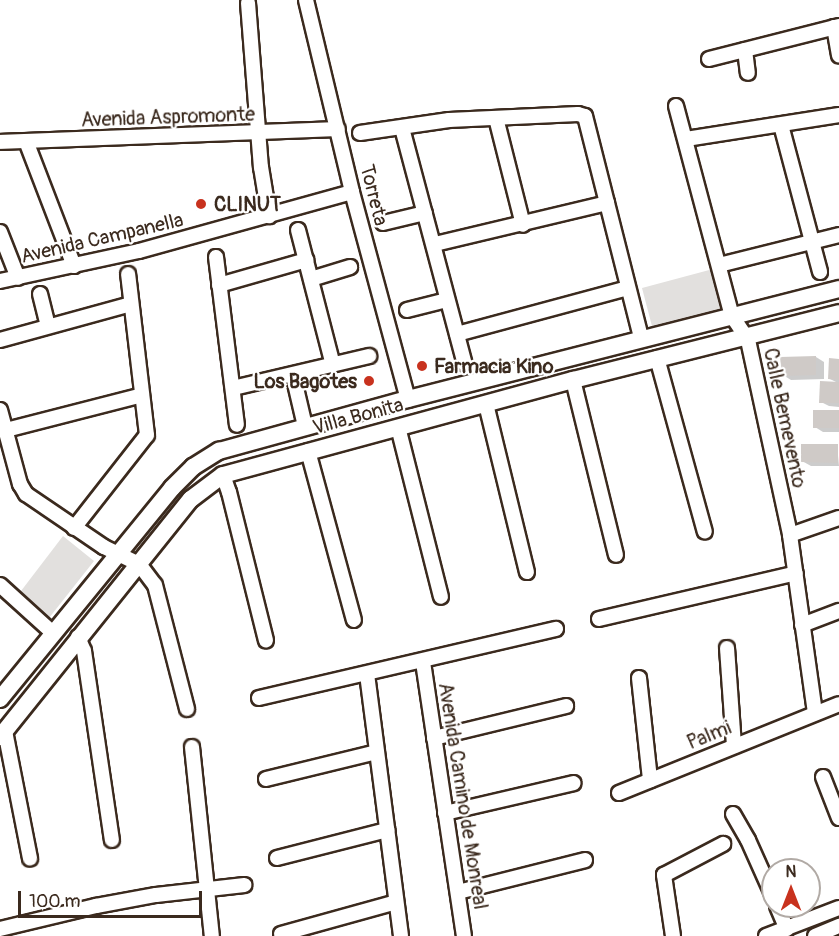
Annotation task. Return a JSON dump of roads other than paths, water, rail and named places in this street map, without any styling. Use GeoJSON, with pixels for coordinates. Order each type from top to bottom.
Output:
{"type":"FeatureCollection","features":[{"type":"Feature","properties":{"kind":"street","name":"Torreta"},"geometry":{"type":"LineString","coordinates":[[306,0],[352,192],[408,399]]}},
{"type":"Feature","properties":{"kind":"street"},"geometry":{"type":"LineString","coordinates":[[248,3],[258,134],[269,216]]}},
{"type":"Feature","properties":{"kind":"street"},"geometry":{"type":"LineString","coordinates":[[708,59],[837,27],[839,56]]}},
{"type":"Feature","properties":{"kind":"street"},"geometry":{"type":"LineString","coordinates":[[745,50],[748,73]]}},
{"type":"Feature","properties":{"kind":"street","name":"Calle Bemevento"},"geometry":{"type":"LineString","coordinates":[[676,106],[732,316],[746,335],[790,536],[815,713]]}},
{"type":"Feature","properties":{"kind":"street"},"geometry":{"type":"LineString","coordinates":[[360,133],[448,120],[578,114],[585,116],[641,338]]}},
{"type":"Feature","properties":{"kind":"street"},"geometry":{"type":"LineString","coordinates":[[686,139],[839,115]]}},
{"type":"Feature","properties":{"kind":"street"},"geometry":{"type":"LineString","coordinates":[[496,118],[522,225]]}},
{"type":"Feature","properties":{"kind":"street"},"geometry":{"type":"LineString","coordinates":[[781,125],[820,272]]}},
{"type":"Feature","properties":{"kind":"street"},"geometry":{"type":"LineString","coordinates":[[402,128],[435,244],[447,300],[465,364]]}},
{"type":"Feature","properties":{"kind":"street","name":"Avenida Aspromonte"},"geometry":{"type":"LineString","coordinates":[[0,142],[258,134],[338,129]]}},
{"type":"Feature","properties":{"kind":"street"},"geometry":{"type":"LineString","coordinates":[[26,141],[74,267]]}},
{"type":"Feature","properties":{"kind":"street","name":"Avenida Campanella"},"geometry":{"type":"LineString","coordinates":[[0,281],[74,267],[352,192]]}},
{"type":"Feature","properties":{"kind":"street"},"geometry":{"type":"LineString","coordinates":[[435,244],[607,203]]}},
{"type":"Feature","properties":{"kind":"street"},"geometry":{"type":"LineString","coordinates":[[383,223],[425,213]]}},
{"type":"Feature","properties":{"kind":"street"},"geometry":{"type":"LineString","coordinates":[[298,230],[333,365]]}},
{"type":"Feature","properties":{"kind":"street"},"geometry":{"type":"LineString","coordinates":[[0,232],[18,278]]}},
{"type":"Feature","properties":{"kind":"street"},"geometry":{"type":"LineString","coordinates":[[719,265],[839,235]]}},
{"type":"Feature","properties":{"kind":"street"},"geometry":{"type":"LineString","coordinates":[[216,257],[237,425]]}},
{"type":"Feature","properties":{"kind":"street"},"geometry":{"type":"LineString","coordinates":[[219,285],[306,260]]}},
{"type":"Feature","properties":{"kind":"street"},"geometry":{"type":"LineString","coordinates":[[310,279],[350,267]]}},
{"type":"Feature","properties":{"kind":"street"},"geometry":{"type":"LineString","coordinates":[[74,528],[146,438],[147,429],[128,274]]}},
{"type":"Feature","properties":{"kind":"street"},"geometry":{"type":"LineString","coordinates":[[457,334],[627,288]]}},
{"type":"Feature","properties":{"kind":"street","name":"Villa Bonita"},"geometry":{"type":"LineString","coordinates":[[0,699],[171,488],[200,462],[239,444],[305,426],[839,289]]}},
{"type":"Feature","properties":{"kind":"street"},"geometry":{"type":"LineString","coordinates":[[40,294],[48,326]]}},
{"type":"Feature","properties":{"kind":"street"},"geometry":{"type":"LineString","coordinates":[[407,310],[447,300]]}},
{"type":"Feature","properties":{"kind":"street"},"geometry":{"type":"LineString","coordinates":[[0,340],[131,304]]}},
{"type":"Feature","properties":{"kind":"street","name":"Villa Bonita"},"geometry":{"type":"LineString","coordinates":[[2,734],[191,499],[223,475],[573,380],[839,313]]}},
{"type":"Feature","properties":{"kind":"street"},"geometry":{"type":"LineString","coordinates":[[233,388],[369,356]]}},
{"type":"Feature","properties":{"kind":"street"},"geometry":{"type":"LineString","coordinates":[[657,358],[705,532]]}},
{"type":"Feature","properties":{"kind":"street"},"geometry":{"type":"LineString","coordinates":[[293,375],[305,426]]}},
{"type":"Feature","properties":{"kind":"street"},"geometry":{"type":"LineString","coordinates":[[573,380],[616,555]]}},
{"type":"Feature","properties":{"kind":"street"},"geometry":{"type":"LineString","coordinates":[[6,430],[142,395]]}},
{"type":"Feature","properties":{"kind":"street"},"geometry":{"type":"LineString","coordinates":[[486,404],[527,572]]}},
{"type":"Feature","properties":{"kind":"street"},"geometry":{"type":"LineString","coordinates":[[0,410],[26,494],[74,528],[139,564],[155,585],[187,709]]}},
{"type":"Feature","properties":{"kind":"street"},"geometry":{"type":"LineString","coordinates":[[398,427],[441,597]]}},
{"type":"Feature","properties":{"kind":"street"},"geometry":{"type":"LineString","coordinates":[[308,452],[354,620]]}},
{"type":"Feature","properties":{"kind":"street"},"geometry":{"type":"LineString","coordinates":[[223,475],[266,640]]}},
{"type":"Feature","properties":{"kind":"street"},"geometry":{"type":"LineString","coordinates":[[790,536],[839,518]]}},
{"type":"Feature","properties":{"kind":"street"},"geometry":{"type":"LineString","coordinates":[[599,619],[796,573]]}},
{"type":"Feature","properties":{"kind":"street"},"geometry":{"type":"LineString","coordinates":[[2,590],[53,633]]}},
{"type":"Feature","properties":{"kind":"street"},"geometry":{"type":"LineString","coordinates":[[802,625],[839,611]]}},
{"type":"Feature","properties":{"kind":"street"},"geometry":{"type":"LineString","coordinates":[[259,698],[556,630]]}},
{"type":"Feature","properties":{"kind":"street"},"geometry":{"type":"LineString","coordinates":[[78,638],[84,651],[112,840]]}},
{"type":"Feature","properties":{"kind":"street"},"geometry":{"type":"LineString","coordinates":[[727,648],[734,746]]}},
{"type":"Feature","properties":{"kind":"street","name":"Avenida Camino de Monreal"},"geometry":{"type":"LineString","coordinates":[[423,662],[464,936]]}},
{"type":"Feature","properties":{"kind":"street"},"geometry":{"type":"LineString","coordinates":[[367,674],[400,936]]}},
{"type":"Feature","properties":{"kind":"street"},"geometry":{"type":"LineString","coordinates":[[639,678],[650,780]]}},
{"type":"Feature","properties":{"kind":"street","name":"Palmi"},"geometry":{"type":"LineString","coordinates":[[619,793],[839,704]]}},
{"type":"Feature","properties":{"kind":"street"},"geometry":{"type":"LineString","coordinates":[[434,738],[566,706]]}},
{"type":"Feature","properties":{"kind":"street"},"geometry":{"type":"LineString","coordinates":[[2,734],[30,859]]}},
{"type":"Feature","properties":{"kind":"street"},"geometry":{"type":"LineString","coordinates":[[192,747],[212,936]]}},
{"type":"Feature","properties":{"kind":"street"},"geometry":{"type":"LineString","coordinates":[[266,779],[377,752]]}},
{"type":"Feature","properties":{"kind":"street"},"geometry":{"type":"LineString","coordinates":[[823,777],[839,818]]}},
{"type":"Feature","properties":{"kind":"street"},"geometry":{"type":"LineString","coordinates":[[446,813],[574,783]]}},
{"type":"Feature","properties":{"kind":"street"},"geometry":{"type":"LineString","coordinates":[[732,814],[748,840],[761,869]]}},
{"type":"Feature","properties":{"kind":"street"},"geometry":{"type":"LineString","coordinates":[[276,858],[387,830]]}},
{"type":"Feature","properties":{"kind":"street"},"geometry":{"type":"LineString","coordinates":[[673,936],[664,875],[723,844]]}},
{"type":"Feature","properties":{"kind":"street"},"geometry":{"type":"LineString","coordinates":[[458,892],[585,860]]}},
{"type":"Feature","properties":{"kind":"street"},"geometry":{"type":"LineString","coordinates":[[0,929],[96,906],[206,888],[244,885]]}},
{"type":"Feature","properties":{"kind":"street"},"geometry":{"type":"LineString","coordinates":[[281,934],[396,902]]}},
{"type":"Feature","properties":{"kind":"street"},"geometry":{"type":"LineString","coordinates":[[766,936],[839,908]]}},
{"type":"Feature","properties":{"kind":"street"},"geometry":{"type":"LineString","coordinates":[[782,918],[787,929]]}},
{"type":"Feature","properties":{"kind":"street"},"geometry":{"type":"LineString","coordinates":[[815,936],[839,926]]}},
{"type":"Feature","properties":{"kind":"place","name":"CLINUT"},"geometry":{"type":"Point","coordinates":[201,204]}},
{"type":"Feature","properties":{"kind":"place","name":"Farmacia Kino"},"geometry":{"type":"Point","coordinates":[422,366]}},
{"type":"Feature","properties":{"kind":"place","name":"Los Bagotes"},"geometry":{"type":"Point","coordinates":[369,381]}}]}
